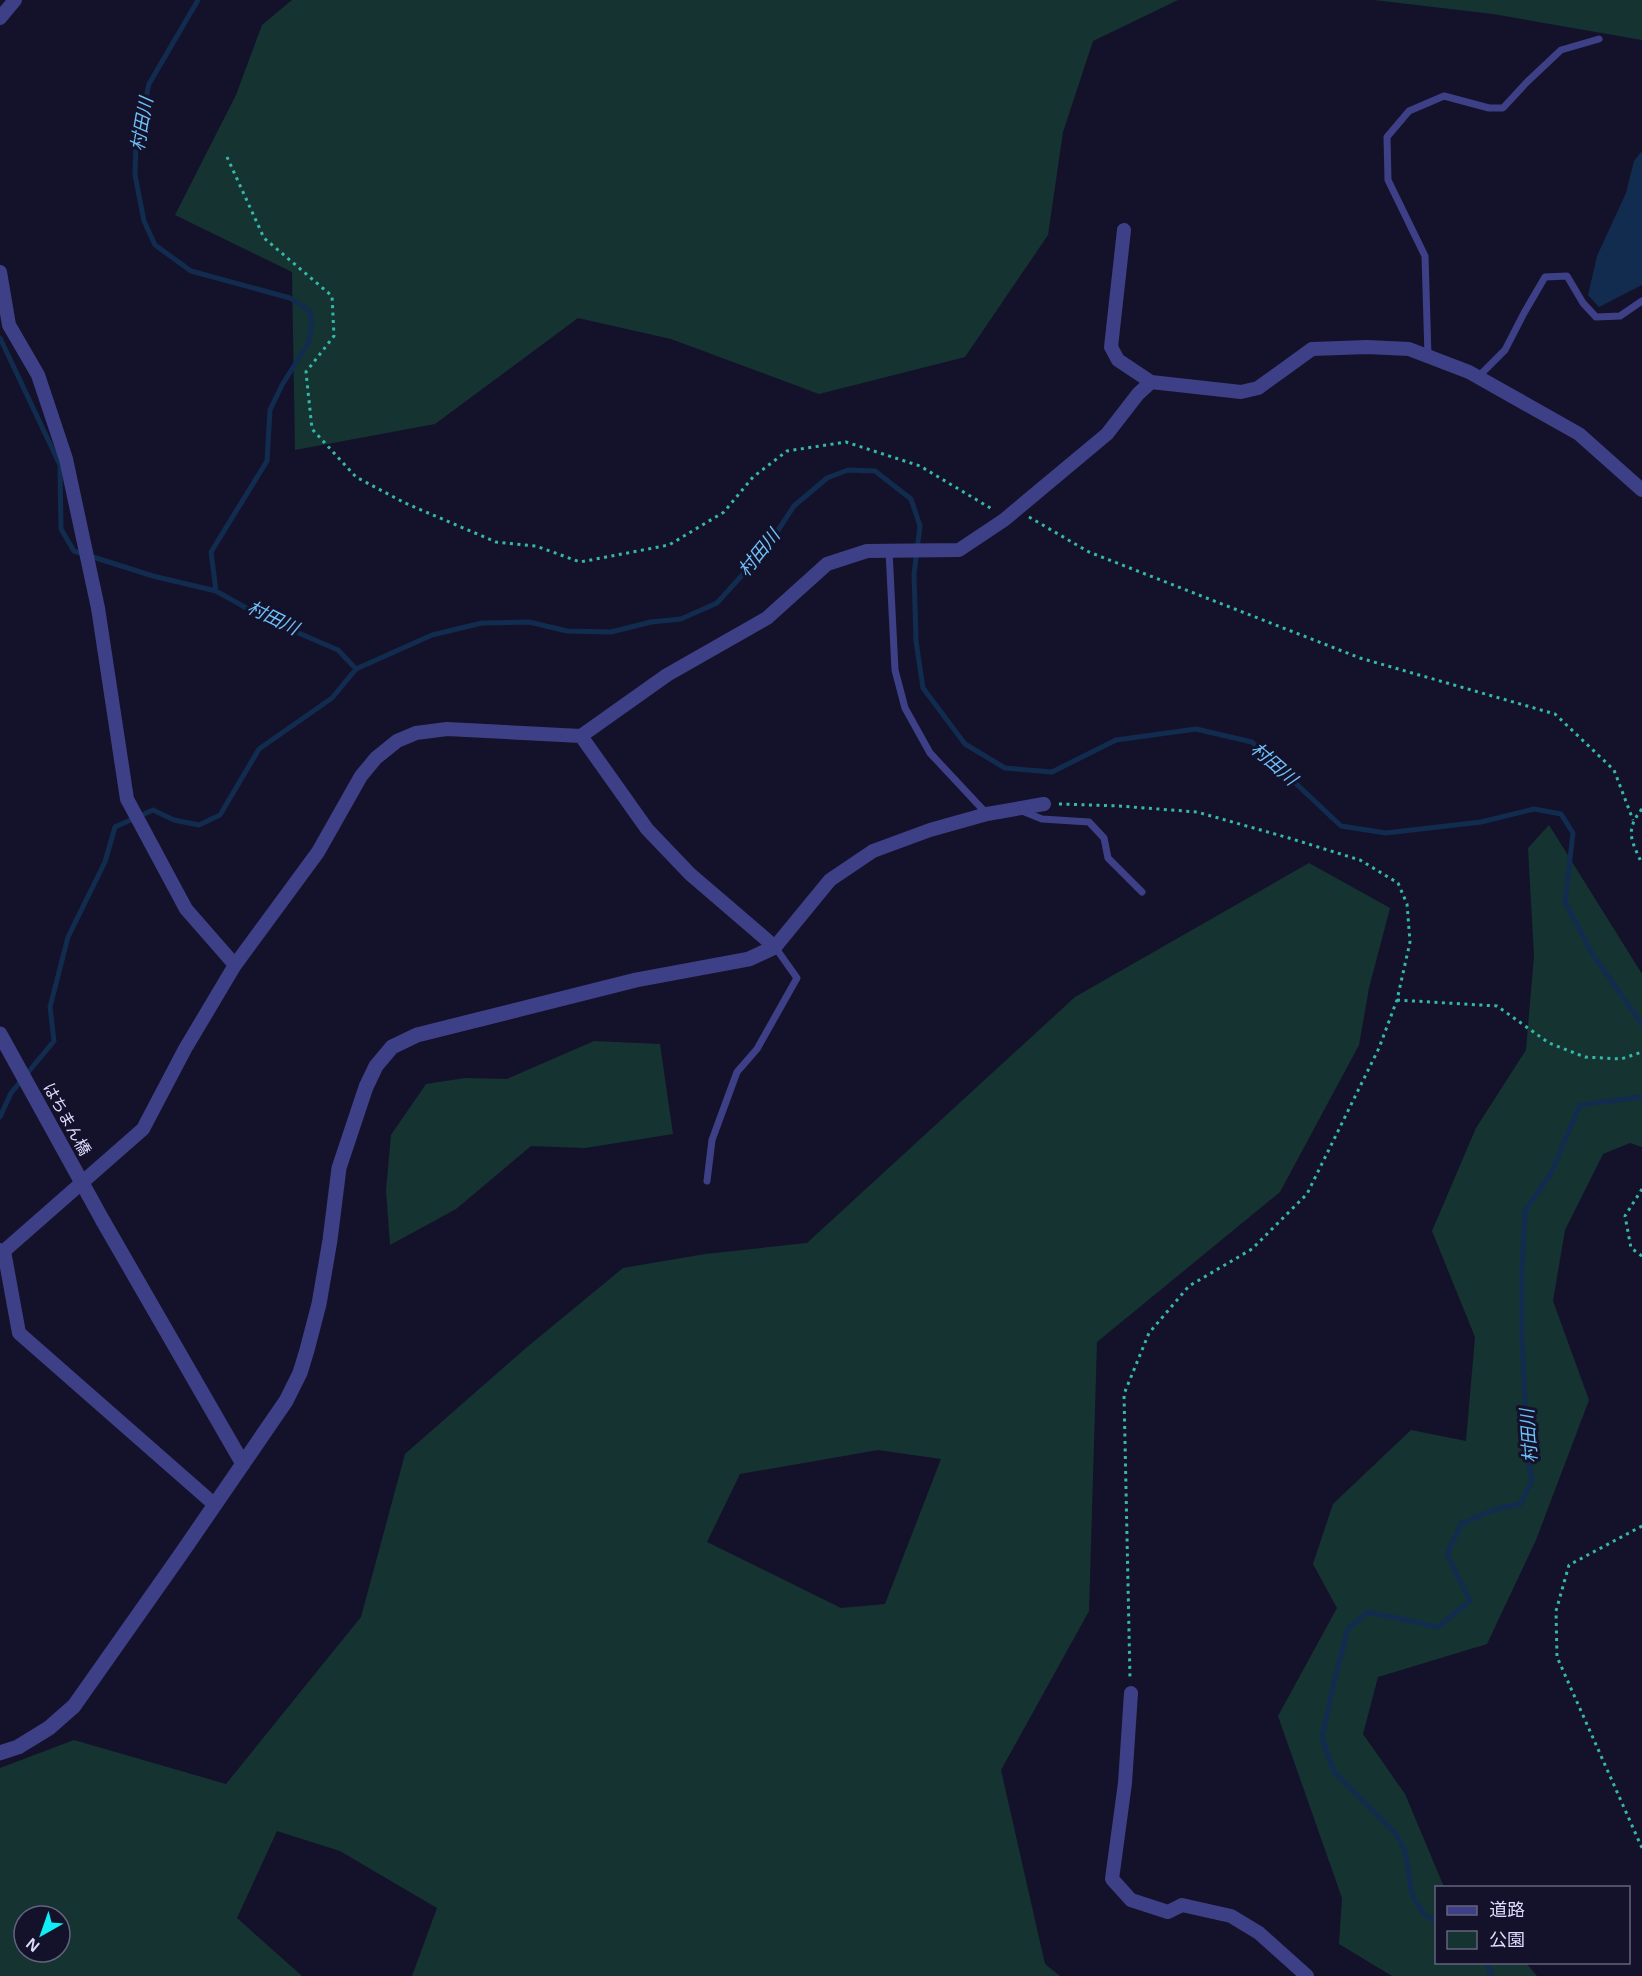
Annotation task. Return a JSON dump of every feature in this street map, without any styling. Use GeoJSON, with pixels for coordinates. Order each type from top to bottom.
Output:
{"type":"FeatureCollection","features":[{"type":"Feature","properties":{"kind":"street"},"geometry":{"type":"LineString","coordinates":[[0,18],[15,0]]}},
{"type":"Feature","properties":{"kind":"street"},"geometry":{"type":"LineString","coordinates":[[1124,230],[1111,347],[1118,360],[1151,382],[1241,392],[1258,388],[1312,350],[1367,347],[1409,349],[1478,377],[1579,434],[1642,490]]}},
{"type":"Feature","properties":{"kind":"street"},"geometry":{"type":"LineString","coordinates":[[0,272],[9,325],[38,375],[66,459],[98,608],[127,799],[186,909],[236,965]]}},
{"type":"Feature","properties":{"kind":"street"},"geometry":{"type":"LineString","coordinates":[[215,1505],[19,1333],[2,1251],[143,1129],[185,1049],[236,965],[318,852],[361,776],[376,758],[396,741],[416,733],[447,729],[580,736],[667,675],[767,618],[827,564],[867,551],[959,550],[1012,514],[1107,434],[1138,394],[1151,382]]}},
{"type":"Feature","properties":{"kind":"street"},"geometry":{"type":"LineString","coordinates":[[580,736],[647,829],[690,874],[775,947]]}},
{"type":"Feature","properties":{"kind":"street"},"geometry":{"type":"LineString","coordinates":[[0,1753],[18,1747],[49,1728],[74,1706],[286,1401],[300,1373],[319,1304],[339,1168],[366,1087],[376,1066],[392,1047],[417,1035],[636,980],[749,959],[775,947],[830,880],[873,851],[930,830],[987,814],[1044,804]]}},
{"type":"Feature","properties":{"kind":"street","name":"はちまん橋"},"geometry":{"type":"LineString","coordinates":[[0,1034],[103,1221],[243,1464]]}},
{"type":"Feature","properties":{"kind":"street"},"geometry":{"type":"LineString","coordinates":[[1131,1693],[1125,1783],[1112,1879],[1131,1900],[1168,1912],[1182,1905],[1231,1916],[1259,1933],[1307,1976]]}},
{"type":"Feature","properties":{"kind":"lane"},"geometry":{"type":"LineString","coordinates":[[1428,356],[1425,256],[1388,180],[1387,137],[1409,111],[1444,96],[1489,108],[1503,108],[1561,50],[1599,39]]}},
{"type":"Feature","properties":{"kind":"lane"},"geometry":{"type":"LineString","coordinates":[[1478,377],[1505,350],[1545,277],[1567,276],[1583,303],[1596,317],[1620,316],[1642,301]]}},
{"type":"Feature","properties":{"kind":"lane"},"geometry":{"type":"LineString","coordinates":[[888,551],[895,670],[905,708],[930,753],[987,814]]}},
{"type":"Feature","properties":{"kind":"lane"},"geometry":{"type":"LineString","coordinates":[[1017,809],[1042,819],[1089,822],[1104,838],[1108,858],[1142,892]]}},
{"type":"Feature","properties":{"kind":"lane"},"geometry":{"type":"LineString","coordinates":[[707,1181],[712,1140],[737,1072],[757,1049],[797,978],[775,947]]}},
{"type":"Feature","properties":{"kind":"path"},"geometry":{"type":"LineString","coordinates":[[227,157],[264,238],[332,296],[334,336],[306,372],[312,429],[356,477],[405,503],[496,542],[536,546],[580,562],[669,544],[724,512],[753,477],[787,451],[846,442],[920,466],[1089,552],[1360,658],[1555,714],[1614,770],[1633,820]]}},
{"type":"Feature","properties":{"kind":"path"},"geometry":{"type":"LineString","coordinates":[[1044,804],[1119,806],[1197,812],[1360,860],[1398,883],[1407,904],[1410,942],[1397,1000],[1378,1048],[1307,1194],[1252,1249],[1189,1286],[1149,1332],[1124,1394],[1131,1693]]}},
{"type":"Feature","properties":{"kind":"path"},"geometry":{"type":"LineString","coordinates":[[1642,809],[1633,820],[1630,837],[1642,864]]}},
{"type":"Feature","properties":{"kind":"path"},"geometry":{"type":"LineString","coordinates":[[1397,1000],[1497,1006],[1549,1044],[1585,1057],[1621,1059],[1642,1052]]}},
{"type":"Feature","properties":{"kind":"path"},"geometry":{"type":"LineString","coordinates":[[1642,1189],[1625,1216],[1631,1248],[1642,1256]]}},
{"type":"Feature","properties":{"kind":"path"},"geometry":{"type":"LineString","coordinates":[[1642,1526],[1569,1565],[1556,1611],[1557,1657],[1642,1848]]}},
{"type":"Feature","properties":{"kind":"green space"},"geometry":{"type":"Polygon","coordinates":[[[292,0],[1178,0],[1093,41],[1063,132],[1048,235],[965,357],[819,394],[671,339],[578,318],[435,424],[295,450],[292,272],[175,215],[236,95],[262,25],[292,0]]]}},
{"type":"Feature","properties":{"kind":"green space"},"geometry":{"type":"Polygon","coordinates":[[[1374,0],[1642,0],[1642,40],[1493,14],[1374,0]]]}},
{"type":"Feature","properties":{"kind":"green space"},"geometry":{"type":"Polygon","coordinates":[[[1549,825],[1642,974],[1642,1147],[1630,1143],[1603,1154],[1565,1230],[1553,1301],[1589,1400],[1536,1540],[1487,1644],[1378,1677],[1363,1734],[1405,1794],[1444,1886],[1435,1886],[1435,1964],[1527,1964],[1537,1976],[1392,1976],[1339,1944],[1342,1898],[1278,1716],[1337,1608],[1313,1564],[1333,1504],[1411,1430],[1466,1441],[1475,1337],[1432,1231],[1476,1128],[1526,1050],[1534,956],[1528,848],[1549,825]]]}},
{"type":"Feature","properties":{"kind":"green space"},"geometry":{"type":"Polygon","coordinates":[[[1309,863],[1390,908],[1369,988],[1359,1045],[1280,1192],[1097,1342],[1089,1611],[1001,1770],[1045,1964],[1060,1976],[412,1976],[437,1908],[340,1851],[277,1831],[237,1918],[302,1976],[0,1976],[0,1768],[74,1740],[226,1784],[361,1617],[405,1454],[526,1348],[623,1268],[705,1254],[807,1243],[1075,997],[1309,863]],[[878,1450],[740,1474],[707,1542],[841,1608],[885,1604],[941,1459],[878,1450]]]}},
{"type":"Feature","properties":{"kind":"green space"},"geometry":{"type":"Polygon","coordinates":[[[594,1041],[660,1044],[673,1134],[585,1148],[531,1146],[456,1209],[390,1245],[386,1190],[391,1135],[426,1084],[465,1078],[507,1079],[594,1041]]]}},
{"type":"Feature","properties":{"kind":"water"},"geometry":{"type":"Polygon","coordinates":[[[1642,151],[1642,285],[1599,307],[1588,295],[1597,256],[1626,193],[1634,161],[1642,151]]]}},
{"type":"Feature","properties":{"kind":"waterway","name":"村田川"},"geometry":{"type":"LineString","coordinates":[[198,0],[149,84],[136,141],[135,175],[144,221],[155,245],[191,271],[290,298],[309,310],[312,323],[309,342],[282,385],[270,410],[267,461],[211,552],[216,591]]}},
{"type":"Feature","properties":{"kind":"waterway"},"geometry":{"type":"LineString","coordinates":[[0,338],[60,465],[61,529],[74,551],[153,576],[216,591],[266,619],[338,650],[356,669]]}},
{"type":"Feature","properties":{"kind":"waterway","name":"村田川"},"geometry":{"type":"LineString","coordinates":[[0,1117],[11,1093],[54,1041],[50,1007],[68,937],[105,862],[115,827],[153,810],[174,820],[199,825],[220,815],[259,749],[332,698],[356,669],[432,635],[482,623],[529,622],[567,631],[611,632],[651,622],[681,619],[717,603],[765,550],[794,506],[827,478],[848,470],[875,471],[911,499],[920,526],[914,574],[916,641],[923,688],[965,744],[1005,768],[1052,772],[1116,740],[1196,729],[1252,742],[1341,826],[1386,833],[1481,822],[1534,809],[1561,814],[1573,833],[1565,902],[1593,955],[1642,1024]]}},
{"type":"Feature","properties":{"kind":"waterway","name":"村田川"},"geometry":{"type":"LineString","coordinates":[[1435,1921],[1423,1913],[1412,1895],[1405,1850],[1395,1833],[1334,1772],[1322,1738],[1335,1678],[1348,1629],[1368,1612],[1438,1627],[1470,1601],[1447,1554],[1461,1524],[1496,1509],[1520,1504],[1532,1481],[1527,1451],[1522,1335],[1525,1211],[1551,1173],[1580,1105],[1642,1097]]}},
{"type":"Feature","properties":{"kind":"waterway","name":"村田川"},"geometry":{"type":"LineString","coordinates":[[1487,1964],[1492,1976]]}}]}
